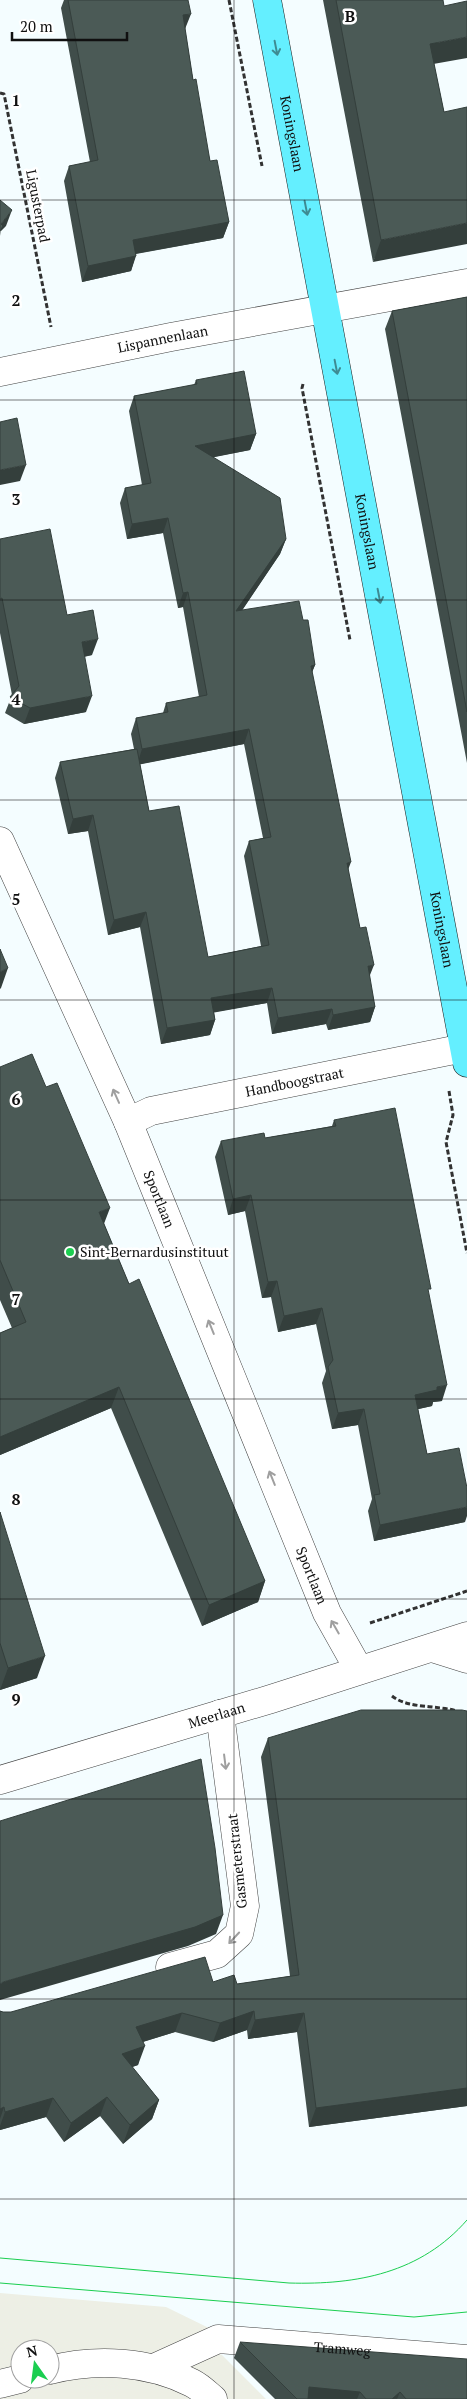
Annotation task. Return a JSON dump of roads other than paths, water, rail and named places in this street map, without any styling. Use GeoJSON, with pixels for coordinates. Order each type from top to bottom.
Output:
{"type":"FeatureCollection","features":[{"type":"Feature","properties":{"kind":"main road","name":"Koningslaan"},"geometry":{"type":"LineString","coordinates":[[267,0],[466,1056]]}},
{"type":"Feature","properties":{"kind":"street","name":"Lispannenlaan"},"geometry":{"type":"LineString","coordinates":[[0,372],[170,337],[467,283]]}},
{"type":"Feature","properties":{"kind":"street","name":"Sportlaan"},"geometry":{"type":"LineString","coordinates":[[0,841],[128,1122],[327,1613],[359,1670]]}},
{"type":"Feature","properties":{"kind":"street","name":"Handboogstraat"},"geometry":{"type":"LineString","coordinates":[[128,1122],[151,1111],[466,1056]]}},
{"type":"Feature","properties":{"kind":"street","name":"Meerlaan"},"geometry":{"type":"LineString","coordinates":[[0,1780],[220,1714],[467,1636]]}},
{"type":"Feature","properties":{"kind":"street"},"geometry":{"type":"LineString","coordinates":[[432,1648],[467,1660]]}},
{"type":"Feature","properties":{"kind":"street","name":"Gasmeterstraat"},"geometry":{"type":"LineString","coordinates":[[142,1976],[218,1954],[239,1934],[245,1906],[220,1714]]}},
{"type":"Feature","properties":{"kind":"street","name":"Tramweg"},"geometry":{"type":"LineString","coordinates":[[154,2368],[218,2339],[467,2359]]}},
{"type":"Feature","properties":{"kind":"street"},"geometry":{"type":"LineString","coordinates":[[60,2368],[111,2363],[154,2368],[193,2383],[213,2399]]}},
{"type":"Feature","properties":{"kind":"tram line"},"geometry":{"type":"LineString","coordinates":[[0,2258],[289,2283],[339,2281],[363,2278],[408,2264],[449,2238],[467,2220]]}},
{"type":"Feature","properties":{"kind":"tram line"},"geometry":{"type":"LineString","coordinates":[[0,2283],[414,2317],[467,2312]]}},
{"type":"Feature","properties":{"kind":"place","name":"Sint-Bernardusinstituut"},"geometry":{"type":"Point","coordinates":[70,1252]}}]}
